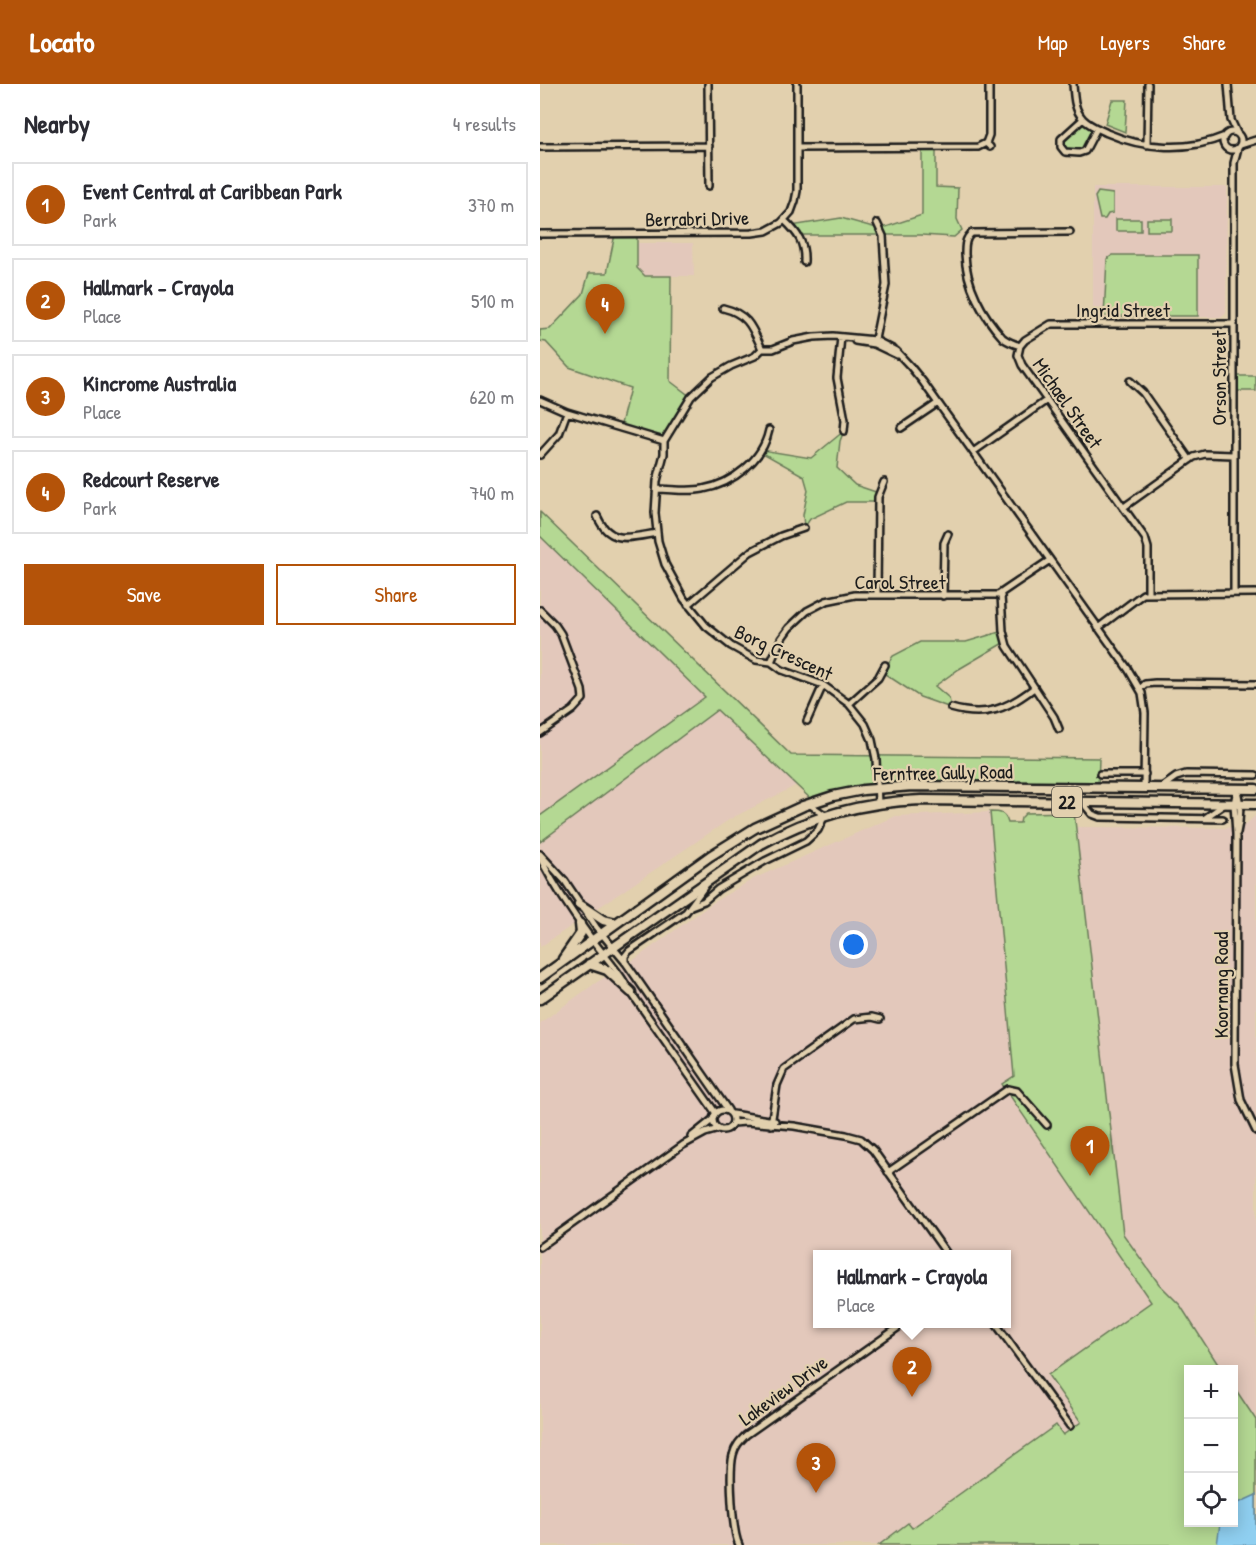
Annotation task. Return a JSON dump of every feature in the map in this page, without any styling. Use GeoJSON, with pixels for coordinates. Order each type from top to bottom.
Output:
{"type":"FeatureCollection","features":[{"type":"Feature","properties":{"kind":"main road","name":"Ferntree Gully Road"},"geometry":{"type":"LineString","coordinates":[[540,978],[733,841],[774,818],[809,804],[847,793],[877,788],[935,786],[1256,789]]}},
{"type":"Feature","properties":{"kind":"main road","name":"Ferntree Gully Road"},"geometry":{"type":"LineString","coordinates":[[540,999],[716,874],[777,835],[825,816],[878,803],[921,800],[1256,804]]}},
{"type":"Feature","properties":{"kind":"main road"},"geometry":{"type":"LineString","coordinates":[[579,904],[603,920],[616,923]]}},
{"type":"Feature","properties":{"kind":"main road"},"geometry":{"type":"LineString","coordinates":[[560,964],[581,933],[580,924]]}},
{"type":"Feature","properties":{"kind":"main road"},"geometry":{"type":"LineString","coordinates":[[589,964],[607,970],[631,992]]}},
{"type":"Feature","properties":{"kind":"street"},"geometry":{"type":"LineString","coordinates":[[708,84],[709,186]]}},
{"type":"Feature","properties":{"kind":"street"},"geometry":{"type":"LineString","coordinates":[[797,84],[796,197],[793,207],[784,220],[800,238],[804,262]]}},
{"type":"Feature","properties":{"kind":"street"},"geometry":{"type":"LineString","coordinates":[[797,148],[978,147],[988,145],[989,84]]}},
{"type":"Feature","properties":{"kind":"street"},"geometry":{"type":"LineString","coordinates":[[1074,84],[1075,104],[1083,119],[1122,139],[1147,145],[1173,147],[1210,142],[1231,132],[1256,140]]}},
{"type":"Feature","properties":{"kind":"street"},"geometry":{"type":"LineString","coordinates":[[1147,145],[1148,84]]}},
{"type":"Feature","properties":{"kind":"street"},"geometry":{"type":"LineString","coordinates":[[1228,84],[1231,120],[1238,135]]}},
{"type":"Feature","properties":{"kind":"street"},"geometry":{"type":"LineString","coordinates":[[1083,119],[1061,139],[1061,147],[1065,152],[1085,151],[1097,128]]}},
{"type":"Feature","properties":{"kind":"street","name":"Orson Street"},"geometry":{"type":"LineString","coordinates":[[1231,120],[1225,135],[1227,148],[1234,163]]}},
{"type":"Feature","properties":{"kind":"street","name":"Orson Street"},"geometry":{"type":"LineString","coordinates":[[1234,593],[1234,163],[1239,147],[1238,135]]}},
{"type":"Feature","properties":{"kind":"street"},"geometry":{"type":"LineString","coordinates":[[1210,142],[1227,148],[1239,147],[1256,140]]}},
{"type":"Feature","properties":{"kind":"street"},"geometry":{"type":"LineString","coordinates":[[540,147],[709,147]]}},
{"type":"Feature","properties":{"kind":"street","name":"Berrabri Drive"},"geometry":{"type":"LineString","coordinates":[[540,234],[752,233],[770,229],[784,220]]}},
{"type":"Feature","properties":{"kind":"street"},"geometry":{"type":"LineString","coordinates":[[875,342],[886,285],[883,236],[877,223]]}},
{"type":"Feature","properties":{"kind":"street"},"geometry":{"type":"LineString","coordinates":[[962,230],[969,235],[977,232],[1070,232]]}},
{"type":"Feature","properties":{"kind":"street","name":"Michael Street"},"geometry":{"type":"LineString","coordinates":[[969,235],[965,246],[965,267],[973,292],[1002,336],[1008,342],[1020,346],[1018,355],[1020,361],[1148,544],[1148,593]]}},
{"type":"Feature","properties":{"kind":"street"},"geometry":{"type":"LineString","coordinates":[[723,308],[743,316],[753,329],[762,349]]}},
{"type":"Feature","properties":{"kind":"street","name":"Ingrid Street"},"geometry":{"type":"LineString","coordinates":[[1020,346],[1051,324],[1234,324]]}},
{"type":"Feature","properties":{"kind":"street"},"geometry":{"type":"LineString","coordinates":[[841,337],[837,378],[845,420],[844,431]]}},
{"type":"Feature","properties":{"kind":"street","name":"Borg Crescent"},"geometry":{"type":"LineString","coordinates":[[878,803],[876,759],[872,740],[865,724],[849,704],[823,685],[782,670],[771,662],[759,661],[731,646],[706,626],[688,605],[664,564],[657,533],[657,489],[664,454],[664,441],[686,404],[702,386],[723,370],[755,356],[762,349],[776,348],[806,338],[841,337],[861,344],[875,342],[901,357],[914,370],[1142,688],[1145,713],[1144,788]]}},
{"type":"Feature","properties":{"kind":"street"},"geometry":{"type":"LineString","coordinates":[[1130,381],[1143,393],[1190,459]]}},
{"type":"Feature","properties":{"kind":"street"},"geometry":{"type":"LineString","coordinates":[[540,400],[567,412],[664,441]]}},
{"type":"Feature","properties":{"kind":"street"},"geometry":{"type":"LineString","coordinates":[[973,452],[1047,400]]}},
{"type":"Feature","properties":{"kind":"street"},"geometry":{"type":"LineString","coordinates":[[901,428],[938,403]]}},
{"type":"Feature","properties":{"kind":"street"},"geometry":{"type":"LineString","coordinates":[[540,455],[559,435],[567,412]]}},
{"type":"Feature","properties":{"kind":"street"},"geometry":{"type":"LineString","coordinates":[[657,489],[695,490],[720,483],[745,468],[761,453],[769,430]]}},
{"type":"Feature","properties":{"kind":"street"},"geometry":{"type":"LineString","coordinates":[[1124,507],[1190,459],[1202,455],[1233,455]]}},
{"type":"Feature","properties":{"kind":"street"},"geometry":{"type":"LineString","coordinates":[[877,595],[878,497],[884,482]]}},
{"type":"Feature","properties":{"kind":"street"},"geometry":{"type":"LineString","coordinates":[[597,516],[607,532],[618,537],[630,538],[657,533]]}},
{"type":"Feature","properties":{"kind":"street"},"geometry":{"type":"LineString","coordinates":[[688,605],[750,552],[804,528]]}},
{"type":"Feature","properties":{"kind":"street"},"geometry":{"type":"LineString","coordinates":[[943,596],[944,543],[948,534]]}},
{"type":"Feature","properties":{"kind":"street"},"geometry":{"type":"LineString","coordinates":[[1050,560],[1001,595],[1005,642],[1054,717],[1059,729]]}},
{"type":"Feature","properties":{"kind":"street"},"geometry":{"type":"LineString","coordinates":[[1097,627],[1141,595],[1148,593],[1256,593]]}},
{"type":"Feature","properties":{"kind":"street","name":"Carol Street"},"geometry":{"type":"LineString","coordinates":[[771,662],[789,628],[814,607],[842,597],[1001,595]]}},
{"type":"Feature","properties":{"kind":"street"},"geometry":{"type":"LineString","coordinates":[[540,610],[561,634],[584,699],[573,710],[540,733]]}},
{"type":"Feature","properties":{"kind":"street"},"geometry":{"type":"LineString","coordinates":[[849,704],[878,678],[885,665]]}},
{"type":"Feature","properties":{"kind":"street"},"geometry":{"type":"LineString","coordinates":[[1142,688],[1162,684],[1256,684]]}},
{"type":"Feature","properties":{"kind":"street"},"geometry":{"type":"LineString","coordinates":[[807,721],[823,685]]}},
{"type":"Feature","properties":{"kind":"street"},"geometry":{"type":"LineString","coordinates":[[951,708],[966,712],[995,711],[1004,708],[1034,688]]}},
{"type":"Feature","properties":{"kind":"street"},"geometry":{"type":"LineString","coordinates":[[1100,774],[1144,774]]}},
{"type":"Feature","properties":{"kind":"street"},"geometry":{"type":"LineString","coordinates":[[1161,788],[1182,775],[1256,775]]}},
{"type":"Feature","properties":{"kind":"street","name":"Koornang Road"},"geometry":{"type":"LineString","coordinates":[[1237,789],[1234,804],[1241,818],[1236,834],[1234,1064],[1241,1100],[1256,1131]]}},
{"type":"Feature","properties":{"kind":"street"},"geometry":{"type":"LineString","coordinates":[[1082,802],[1092,814],[1100,817],[1222,819]]}},
{"type":"Feature","properties":{"kind":"street"},"geometry":{"type":"LineString","coordinates":[[691,906],[701,903],[718,889],[765,861],[806,841],[818,830],[825,816],[809,804]]}},
{"type":"Feature","properties":{"kind":"street"},"geometry":{"type":"LineString","coordinates":[[1204,818],[1234,804]]}},
{"type":"Feature","properties":{"kind":"street"},"geometry":{"type":"LineString","coordinates":[[540,856],[565,881],[601,934],[626,963],[730,1112],[733,1123]]}},
{"type":"Feature","properties":{"kind":"street"},"geometry":{"type":"LineString","coordinates":[[540,856],[556,888],[580,924],[604,953],[715,1112]]}},
{"type":"Feature","properties":{"kind":"street"},"geometry":{"type":"LineString","coordinates":[[626,963],[625,958],[629,951],[691,906],[716,874]]}},
{"type":"Feature","properties":{"kind":"street"},"geometry":{"type":"LineString","coordinates":[[648,921],[672,922]]}},
{"type":"Feature","properties":{"kind":"street"},"geometry":{"type":"LineString","coordinates":[[772,1123],[777,1085],[784,1069],[854,1019],[874,1017],[880,1019]]}},
{"type":"Feature","properties":{"kind":"street"},"geometry":{"type":"LineString","coordinates":[[888,1172],[1008,1089],[1017,1091],[1047,1125]]}},
{"type":"Feature","properties":{"kind":"street"},"geometry":{"type":"LineString","coordinates":[[683,1145],[712,1120],[715,1112],[722,1109],[772,1123],[855,1137],[870,1146],[944,1250]]}},
{"type":"Feature","properties":{"kind":"street"},"geometry":{"type":"LineString","coordinates":[[712,1120],[714,1126],[719,1129]]}},
{"type":"Feature","properties":{"kind":"street"},"geometry":{"type":"LineString","coordinates":[[733,1123],[772,1123]]}},
{"type":"Feature","properties":{"kind":"street"},"geometry":{"type":"LineString","coordinates":[[540,1247],[683,1145],[705,1132],[729,1128],[733,1123]]}},
{"type":"Feature","properties":{"kind":"street","name":"Lakeview Drive"},"geometry":{"type":"LineString","coordinates":[[739,1545],[735,1530],[732,1473],[733,1457],[738,1443],[896,1328]]}},
{"type":"Feature","properties":{"kind":"street"},"geometry":{"type":"LineString","coordinates":[[1000,1328],[1070,1426]]}},
{"type":"Feature","properties":{"kind":"shaded area"},"geometry":{"type":"Polygon","coordinates":[[[1093,187],[1227,187],[1226,313],[1222,317],[1093,317],[1093,187]]]}},
{"type":"Feature","properties":{"kind":"shaded area"},"geometry":{"type":"Polygon","coordinates":[[[637,243],[693,243],[694,276],[645,276],[637,268],[637,243]]]}},
{"type":"Feature","properties":{"kind":"shaded area"},"geometry":{"type":"Polygon","coordinates":[[[540,536],[797,785],[730,819],[540,947],[540,536]]]}},
{"type":"Feature","properties":{"kind":"shaded area"},"geometry":{"type":"Polygon","coordinates":[[[990,812],[1014,1076],[1002,1085],[1151,1302],[1049,1375],[1081,1421],[1063,1435],[1056,1425],[911,1528],[908,1524],[879,1545],[540,1545],[540,1023],[717,900],[755,878],[895,816],[990,812]]]}},
{"type":"Feature","properties":{"kind":"shaded area"},"geometry":{"type":"Polygon","coordinates":[[[1256,815],[1256,1420],[1238,1393],[1238,1365],[1218,1365],[1180,1305],[1159,1284],[1123,1234],[1075,827],[1224,828],[1245,825],[1256,815]]]}},
{"type":"Feature","properties":{"kind":"green space"},"geometry":{"type":"Polygon","coordinates":[[[1112,100],[1127,100],[1125,132],[1105,124],[1112,100]]]}},
{"type":"Feature","properties":{"kind":"green space"},"geometry":{"type":"Polygon","coordinates":[[[1083,119],[1097,128],[1085,151],[1065,152],[1061,139],[1083,119]]]}},
{"type":"Feature","properties":{"kind":"green space"},"geometry":{"type":"Polygon","coordinates":[[[922,147],[936,147],[936,187],[958,188],[957,219],[962,230],[954,237],[799,235],[791,226],[841,218],[880,229],[922,215],[922,147]]]}},
{"type":"Feature","properties":{"kind":"green space"},"geometry":{"type":"Polygon","coordinates":[[[1098,192],[1113,194],[1113,213],[1108,214],[1105,219],[1100,219],[1095,197],[1098,192]]]}},
{"type":"Feature","properties":{"kind":"green space"},"geometry":{"type":"Polygon","coordinates":[[[1116,219],[1141,219],[1141,231],[1116,231],[1116,219]]]}},
{"type":"Feature","properties":{"kind":"green space"},"geometry":{"type":"Polygon","coordinates":[[[1147,219],[1172,219],[1172,231],[1147,231],[1147,219]]]}},
{"type":"Feature","properties":{"kind":"green space"},"geometry":{"type":"Polygon","coordinates":[[[637,233],[637,268],[645,276],[671,276],[670,381],[691,397],[664,441],[620,428],[630,388],[569,367],[546,342],[540,341],[540,330],[550,329],[583,294],[589,273],[607,273],[615,234],[637,233]]]}},
{"type":"Feature","properties":{"kind":"green space"},"geometry":{"type":"Polygon","coordinates":[[[1113,255],[1198,255],[1198,316],[1104,316],[1107,259],[1113,255]]]}},
{"type":"Feature","properties":{"kind":"green space"},"geometry":{"type":"Polygon","coordinates":[[[1234,376],[1256,376],[1256,391],[1234,391],[1234,376]]]}},
{"type":"Feature","properties":{"kind":"green space"},"geometry":{"type":"Polygon","coordinates":[[[844,431],[840,441],[837,468],[855,485],[879,493],[878,502],[846,502],[810,519],[804,528],[803,515],[808,490],[804,476],[761,452],[762,450],[811,458],[844,431]]]}},
{"type":"Feature","properties":{"kind":"green space"},"geometry":{"type":"Polygon","coordinates":[[[540,512],[791,755],[1099,758],[1098,787],[912,786],[814,802],[717,710],[540,842],[540,816],[705,697],[540,536],[540,512]]]}},
{"type":"Feature","properties":{"kind":"green space"},"geometry":{"type":"Polygon","coordinates":[[[1003,631],[1005,642],[935,686],[949,698],[951,708],[920,697],[882,672],[893,656],[920,642],[966,642],[1003,631]]]}},
{"type":"Feature","properties":{"kind":"green space"},"geometry":{"type":"Polygon","coordinates":[[[990,812],[1002,813],[1008,823],[1020,823],[1026,813],[1074,812],[1123,1234],[1159,1284],[1180,1305],[1218,1365],[1184,1365],[1184,1527],[1238,1527],[1238,1393],[1256,1420],[1256,1545],[879,1545],[908,1523],[912,1528],[1056,1425],[1063,1435],[1081,1422],[1048,1375],[1151,1302],[1002,1084],[1014,1076],[990,812]]]}},
{"type":"Feature","properties":{"kind":"water"},"geometry":{"type":"Polygon","coordinates":[[[1256,1495],[1256,1545],[1217,1545],[1219,1527],[1238,1527],[1238,1503],[1256,1495]]]}},
{"type":"Feature","properties":{"kind":"place","name":"Redcourt Reserve"},"geometry":{"type":"Point","coordinates":[605,334]}},
{"type":"Feature","properties":{"kind":"place","name":"Event Central at Caribbean Park"},"geometry":{"type":"Point","coordinates":[1090,1176]}},
{"type":"Feature","properties":{"kind":"place","name":"Hallmark - Crayola"},"geometry":{"type":"Point","coordinates":[912,1397]}},
{"type":"Feature","properties":{"kind":"place","name":"Kincrome Australia"},"geometry":{"type":"Point","coordinates":[816,1493]}}]}
